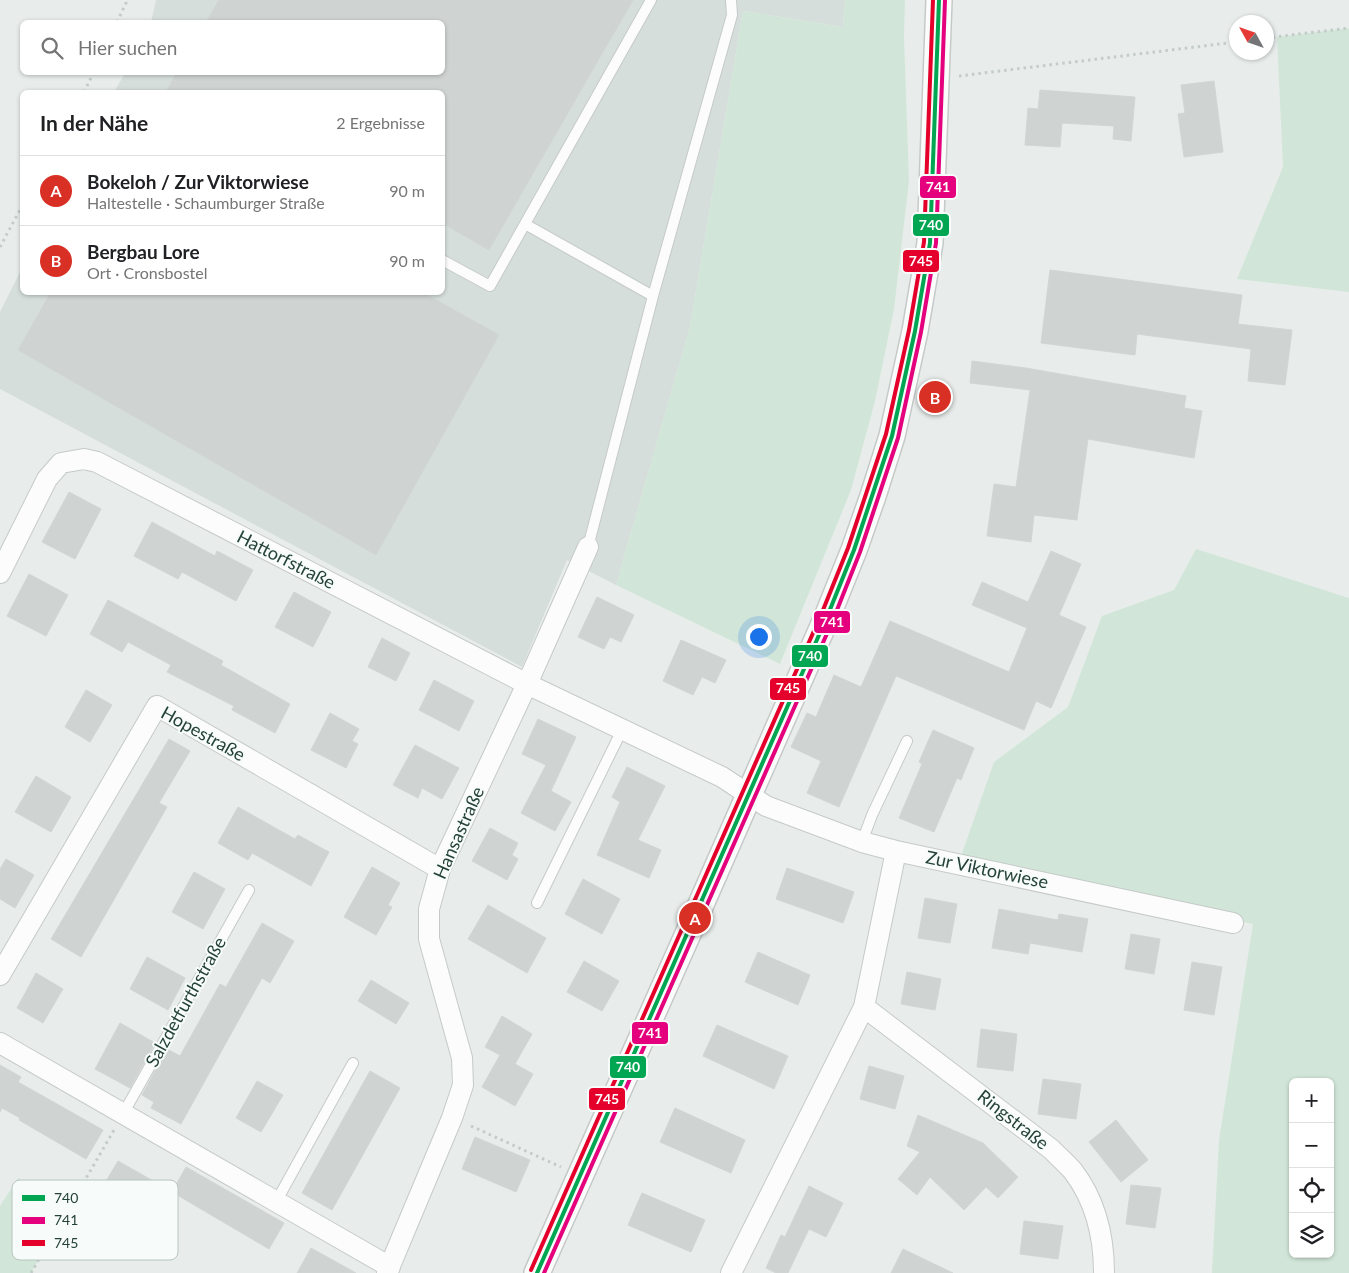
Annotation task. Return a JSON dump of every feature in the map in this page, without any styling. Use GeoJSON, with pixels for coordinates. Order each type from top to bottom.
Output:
{"type":"FeatureCollection","features":[{"type":"Feature","properties":{"kind":"street"},"geometry":{"type":"LineString","coordinates":[[537,1273],[827,617],[854,550],[892,436],[915,331],[930,243],[939,0]]}},
{"type":"Feature","properties":{"kind":"street","name":"Hattorfstraße"},"geometry":{"type":"LineString","coordinates":[[0,573],[47,478],[60,463],[84,459],[97,462],[527,684],[722,777],[749,794]]}},
{"type":"Feature","properties":{"kind":"street","name":"Hansastraße"},"geometry":{"type":"LineString","coordinates":[[389,1270],[452,1118],[463,1085],[462,1058],[429,939],[429,909],[440,869],[527,684],[588,547]]}},
{"type":"Feature","properties":{"kind":"street","name":"Hopestraße"},"geometry":{"type":"LineString","coordinates":[[0,975],[157,706],[440,869]]}},
{"type":"Feature","properties":{"kind":"street","name":"Zur Viktorwiese"},"geometry":{"type":"LineString","coordinates":[[749,794],[766,806],[862,842],[1233,923]]}},
{"type":"Feature","properties":{"kind":"street"},"geometry":{"type":"LineString","coordinates":[[731,1273],[864,1007],[896,850]]}},
{"type":"Feature","properties":{"kind":"street","name":"Ringstraße"},"geometry":{"type":"LineString","coordinates":[[864,1007],[1051,1148],[1073,1171],[1088,1198],[1100,1228],[1104,1255],[1104,1273]]}},
{"type":"Feature","properties":{"kind":"street"},"geometry":{"type":"LineString","coordinates":[[0,1043],[276,1202],[389,1270]]}},
{"type":"Feature","properties":{"kind":"lane"},"geometry":{"type":"LineString","coordinates":[[445,262],[490,286],[651,0]]}},
{"type":"Feature","properties":{"kind":"lane"},"geometry":{"type":"LineString","coordinates":[[588,547],[653,296],[732,15],[731,0]]}},
{"type":"Feature","properties":{"kind":"lane"},"geometry":{"type":"LineString","coordinates":[[525,224],[653,296]]}},
{"type":"Feature","properties":{"kind":"lane"},"geometry":{"type":"LineString","coordinates":[[537,903],[622,730]]}},
{"type":"Feature","properties":{"kind":"lane"},"geometry":{"type":"LineString","coordinates":[[862,842],[872,815],[907,741]]}},
{"type":"Feature","properties":{"kind":"lane","name":"Salzdetfurthstraße"},"geometry":{"type":"LineString","coordinates":[[123,1114],[249,890]]}},
{"type":"Feature","properties":{"kind":"lane"},"geometry":{"type":"LineString","coordinates":[[276,1202],[353,1063]]}},
{"type":"Feature","properties":{"kind":"path"},"geometry":{"type":"LineString","coordinates":[[118,20],[126,3],[125,0]]}},
{"type":"Feature","properties":{"kind":"path"},"geometry":{"type":"LineString","coordinates":[[1274,37],[1349,28]]}},
{"type":"Feature","properties":{"kind":"path"},"geometry":{"type":"LineString","coordinates":[[937,79],[1229,43]]}},
{"type":"Feature","properties":{"kind":"path"},"geometry":{"type":"LineString","coordinates":[[85,90],[92,75]]}},
{"type":"Feature","properties":{"kind":"path"},"geometry":{"type":"LineString","coordinates":[[0,247],[20,210]]}},
{"type":"Feature","properties":{"kind":"path"},"geometry":{"type":"LineString","coordinates":[[85,1180],[123,1114]]}},
{"type":"Feature","properties":{"kind":"path"},"geometry":{"type":"LineString","coordinates":[[452,1118],[580,1175]]}},
{"type":"Feature","properties":{"kind":"path"},"geometry":{"type":"LineString","coordinates":[[31,1273],[39,1260]]}},
{"type":"Feature","properties":{"kind":"shaded area"},"geometry":{"type":"Polygon","coordinates":[[[156,0],[845,0],[843,27],[743,11],[690,327],[616,585],[567,560],[522,667],[0,389],[0,312],[20,272],[20,295],[445,295],[445,90],[115,90],[124,75],[445,75],[445,20],[151,20],[156,0]]]}},
{"type":"Feature","properties":{"kind":"green space"},"geometry":{"type":"Polygon","coordinates":[[[845,0],[905,0],[904,36],[909,181],[894,309],[875,401],[851,490],[780,664],[616,585],[690,327],[743,11],[843,27],[845,0]]]}},
{"type":"Feature","properties":{"kind":"green space"},"geometry":{"type":"Polygon","coordinates":[[[1349,28],[1349,292],[1237,279],[1283,167],[1277,37],[1349,28]]]}},
{"type":"Feature","properties":{"kind":"green space"},"geometry":{"type":"Polygon","coordinates":[[[1196,549],[1349,598],[1349,1273],[1212,1273],[1219,1140],[1253,924],[960,859],[994,762],[1068,707],[1102,616],[1174,590],[1196,549]]]}},
{"type":"Feature","properties":{"kind":"green space"},"geometry":{"type":"Polygon","coordinates":[[[12,1187],[12,1260],[38,1260],[31,1273],[0,1273],[0,1206],[12,1187]]]}},
{"type":"Feature","properties":{"kind":"building"},"geometry":{"type":"Polygon","coordinates":[[[219,0],[633,0],[489,250],[445,225],[445,90],[167,90],[175,75],[445,75],[445,20],[207,20],[219,0]]]}},
{"type":"Feature","properties":{"kind":"building"},"geometry":{"type":"Polygon","coordinates":[[[1214,81],[1223,152],[1184,157],[1178,114],[1185,113],[1181,85],[1214,81]]]}},
{"type":"Feature","properties":{"kind":"building"},"geometry":{"type":"Polygon","coordinates":[[[1040,90],[1135,97],[1131,141],[1113,139],[1114,126],[1062,123],[1060,147],[1025,145],[1028,108],[1038,109],[1040,90]]]}},
{"type":"Feature","properties":{"kind":"building"},"geometry":{"type":"Polygon","coordinates":[[[1050,270],[1242,295],[1238,324],[1292,330],[1285,385],[1248,381],[1251,349],[1137,334],[1135,355],[1041,343],[1050,270]]]}},
{"type":"Feature","properties":{"kind":"building"},"geometry":{"type":"Polygon","coordinates":[[[49,295],[427,295],[499,335],[376,555],[18,350],[49,295]]]}},
{"type":"Feature","properties":{"kind":"building"},"geometry":{"type":"Polygon","coordinates":[[[972,361],[1026,368],[1186,396],[1184,408],[1202,411],[1194,458],[1088,439],[1077,520],[1034,515],[1031,542],[987,536],[994,484],[1016,487],[1030,390],[970,383],[972,361]]]}},
{"type":"Feature","properties":{"kind":"building"},"geometry":{"type":"Polygon","coordinates":[[[69,492],[101,509],[75,559],[42,542],[69,492]]]}},
{"type":"Feature","properties":{"kind":"building"},"geometry":{"type":"Polygon","coordinates":[[[152,522],[215,556],[217,551],[253,570],[236,601],[182,572],[178,579],[134,556],[152,522]]]}},
{"type":"Feature","properties":{"kind":"building"},"geometry":{"type":"Polygon","coordinates":[[[1051,551],[1081,564],[1059,615],[1086,627],[1051,708],[1036,701],[1024,730],[896,676],[839,807],[807,793],[821,761],[791,747],[807,713],[816,717],[834,675],[861,687],[890,621],[1009,672],[1027,628],[972,605],[982,582],[1028,602],[1051,551]]]}},
{"type":"Feature","properties":{"kind":"building"},"geometry":{"type":"Polygon","coordinates":[[[29,574],[68,595],[46,636],[7,616],[29,574]]]}},
{"type":"Feature","properties":{"kind":"building"},"geometry":{"type":"Polygon","coordinates":[[[294,592],[331,612],[313,647],[275,627],[294,592]]]}},
{"type":"Feature","properties":{"kind":"building"},"geometry":{"type":"Polygon","coordinates":[[[597,597],[634,615],[621,642],[610,637],[604,649],[578,637],[597,597]]]}},
{"type":"Feature","properties":{"kind":"building"},"geometry":{"type":"Polygon","coordinates":[[[108,600],[223,661],[221,665],[290,704],[275,733],[232,710],[234,706],[167,672],[171,665],[128,642],[122,652],[90,634],[108,600]]]}},
{"type":"Feature","properties":{"kind":"building"},"geometry":{"type":"Polygon","coordinates":[[[382,638],[410,653],[396,681],[368,667],[382,638]]]}},
{"type":"Feature","properties":{"kind":"building"},"geometry":{"type":"Polygon","coordinates":[[[681,640],[726,660],[715,683],[702,677],[693,695],[663,681],[681,640]]]}},
{"type":"Feature","properties":{"kind":"building"},"geometry":{"type":"Polygon","coordinates":[[[434,680],[474,701],[459,731],[419,710],[434,680]]]}},
{"type":"Feature","properties":{"kind":"building"},"geometry":{"type":"Polygon","coordinates":[[[86,690],[112,705],[90,742],[65,727],[86,690]]]}},
{"type":"Feature","properties":{"kind":"building"},"geometry":{"type":"Polygon","coordinates":[[[330,713],[359,729],[352,741],[358,744],[346,768],[311,750],[330,713]]]}},
{"type":"Feature","properties":{"kind":"building"},"geometry":{"type":"Polygon","coordinates":[[[538,719],[576,737],[551,791],[571,802],[555,831],[521,813],[546,765],[522,754],[538,719]]]}},
{"type":"Feature","properties":{"kind":"building"},"geometry":{"type":"Polygon","coordinates":[[[933,730],[974,748],[961,780],[957,778],[934,832],[899,818],[922,764],[919,762],[933,730]]]}},
{"type":"Feature","properties":{"kind":"building"},"geometry":{"type":"Polygon","coordinates":[[[169,739],[190,751],[159,803],[167,807],[81,957],[51,939],[169,739]]]}},
{"type":"Feature","properties":{"kind":"building"},"geometry":{"type":"Polygon","coordinates":[[[415,745],[459,768],[442,799],[422,788],[418,798],[393,785],[415,745]]]}},
{"type":"Feature","properties":{"kind":"building"},"geometry":{"type":"Polygon","coordinates":[[[627,767],[665,786],[638,840],[661,850],[649,878],[597,855],[620,802],[612,797],[627,767]]]}},
{"type":"Feature","properties":{"kind":"building"},"geometry":{"type":"Polygon","coordinates":[[[36,776],[71,797],[51,832],[15,812],[36,776]]]}},
{"type":"Feature","properties":{"kind":"building"},"geometry":{"type":"Polygon","coordinates":[[[238,807],[295,839],[298,835],[329,852],[311,886],[252,853],[248,860],[218,843],[238,807]]]}},
{"type":"Feature","properties":{"kind":"building"},"geometry":{"type":"Polygon","coordinates":[[[490,828],[518,843],[512,855],[518,859],[507,880],[472,861],[490,828]]]}},
{"type":"Feature","properties":{"kind":"building"},"geometry":{"type":"Polygon","coordinates":[[[6,859],[34,875],[15,908],[0,899],[0,869],[6,859]]]}},
{"type":"Feature","properties":{"kind":"building"},"geometry":{"type":"Polygon","coordinates":[[[372,867],[400,883],[388,905],[392,907],[376,935],[344,917],[372,867]]]}},
{"type":"Feature","properties":{"kind":"building"},"geometry":{"type":"Polygon","coordinates":[[[787,868],[854,892],[843,923],[776,899],[787,868]]]}},
{"type":"Feature","properties":{"kind":"building"},"geometry":{"type":"Polygon","coordinates":[[[194,872],[225,889],[203,929],[172,912],[194,872]]]}},
{"type":"Feature","properties":{"kind":"building"},"geometry":{"type":"Polygon","coordinates":[[[583,879],[620,899],[602,934],[565,914],[583,879]]]}},
{"type":"Feature","properties":{"kind":"building"},"geometry":{"type":"Polygon","coordinates":[[[925,898],[957,904],[950,943],[918,938],[925,898]]]}},
{"type":"Feature","properties":{"kind":"building"},"geometry":{"type":"Polygon","coordinates":[[[488,905],[546,938],[527,973],[468,939],[488,905]]]}},
{"type":"Feature","properties":{"kind":"building"},"geometry":{"type":"Polygon","coordinates":[[[999,909],[1058,920],[1059,914],[1088,919],[1082,952],[1030,943],[1028,954],[992,948],[999,909]]]}},
{"type":"Feature","properties":{"kind":"building"},"geometry":{"type":"Polygon","coordinates":[[[262,923],[294,941],[270,983],[262,978],[181,1124],[151,1108],[154,1102],[142,1095],[167,1049],[180,1056],[220,984],[226,987],[262,923]]]}},
{"type":"Feature","properties":{"kind":"building"},"geometry":{"type":"Polygon","coordinates":[[[1131,934],[1160,939],[1154,974],[1125,969],[1131,934]]]}},
{"type":"Feature","properties":{"kind":"building"},"geometry":{"type":"Polygon","coordinates":[[[758,952],[810,975],[798,1005],[745,982],[758,952]]]}},
{"type":"Feature","properties":{"kind":"building"},"geometry":{"type":"Polygon","coordinates":[[[147,957],[185,978],[168,1010],[130,989],[147,957]]]}},
{"type":"Feature","properties":{"kind":"building"},"geometry":{"type":"Polygon","coordinates":[[[584,961],[619,981],[602,1011],[567,992],[584,961]]]}},
{"type":"Feature","properties":{"kind":"building"},"geometry":{"type":"Polygon","coordinates":[[[1192,962],[1222,967],[1214,1015],[1184,1010],[1192,962]]]}},
{"type":"Feature","properties":{"kind":"building"},"geometry":{"type":"Polygon","coordinates":[[[907,972],[941,979],[935,1010],[901,1004],[907,972]]]}},
{"type":"Feature","properties":{"kind":"building"},"geometry":{"type":"Polygon","coordinates":[[[36,973],[63,989],[43,1023],[17,1008],[36,973]]]}},
{"type":"Feature","properties":{"kind":"building"},"geometry":{"type":"Polygon","coordinates":[[[371,980],[409,1003],[396,1024],[358,1001],[371,980]]]}},
{"type":"Feature","properties":{"kind":"building"},"geometry":{"type":"Polygon","coordinates":[[[502,1016],[532,1034],[515,1064],[533,1074],[515,1106],[482,1087],[500,1055],[485,1047],[502,1016]]]}},
{"type":"Feature","properties":{"kind":"building"},"geometry":{"type":"Polygon","coordinates":[[[120,1023],[155,1043],[130,1088],[95,1069],[120,1023]]]}},
{"type":"Feature","properties":{"kind":"building"},"geometry":{"type":"Polygon","coordinates":[[[717,1025],[788,1056],[774,1089],[703,1056],[717,1025]]]}},
{"type":"Feature","properties":{"kind":"building"},"geometry":{"type":"Polygon","coordinates":[[[981,1029],[1017,1034],[1013,1071],[977,1067],[981,1029]]]}},
{"type":"Feature","properties":{"kind":"building"},"geometry":{"type":"Polygon","coordinates":[[[0,1065],[21,1077],[18,1082],[103,1130],[86,1159],[2,1108],[0,1112],[0,1065]]]}},
{"type":"Feature","properties":{"kind":"building"},"geometry":{"type":"Polygon","coordinates":[[[869,1066],[904,1076],[895,1109],[860,1099],[869,1066]]]}},
{"type":"Feature","properties":{"kind":"building"},"geometry":{"type":"Polygon","coordinates":[[[370,1071],[400,1088],[332,1210],[302,1193],[370,1071]]]}},
{"type":"Feature","properties":{"kind":"building"},"geometry":{"type":"Polygon","coordinates":[[[1043,1079],[1081,1084],[1076,1119],[1038,1114],[1043,1079]]]}},
{"type":"Feature","properties":{"kind":"building"},"geometry":{"type":"Polygon","coordinates":[[[257,1081],[283,1095],[261,1132],[236,1118],[257,1081]]]}},
{"type":"Feature","properties":{"kind":"building"},"geometry":{"type":"Polygon","coordinates":[[[675,1108],[745,1140],[731,1173],[660,1142],[675,1108]]]}},
{"type":"Feature","properties":{"kind":"building"},"geometry":{"type":"Polygon","coordinates":[[[918,1115],[983,1143],[1018,1177],[998,1198],[986,1187],[964,1210],[930,1177],[917,1195],[898,1179],[920,1152],[907,1146],[918,1115]]]}},
{"type":"Feature","properties":{"kind":"building"},"geometry":{"type":"Polygon","coordinates":[[[1116,1120],[1148,1160],[1121,1182],[1089,1142],[1116,1120]]]}},
{"type":"Feature","properties":{"kind":"building"},"geometry":{"type":"Polygon","coordinates":[[[475,1137],[530,1160],[516,1192],[462,1169],[475,1137]]]}},
{"type":"Feature","properties":{"kind":"building"},"geometry":{"type":"Polygon","coordinates":[[[118,1161],[151,1180],[107,1180],[118,1161]]]}},
{"type":"Feature","properties":{"kind":"building"},"geometry":{"type":"Polygon","coordinates":[[[186,1167],[284,1223],[269,1249],[178,1196],[178,1181],[186,1167]]]}},
{"type":"Feature","properties":{"kind":"building"},"geometry":{"type":"Polygon","coordinates":[[[1131,1185],[1161,1188],[1155,1228],[1126,1224],[1131,1185]]]}},
{"type":"Feature","properties":{"kind":"building"},"geometry":{"type":"Polygon","coordinates":[[[809,1186],[843,1203],[826,1237],[809,1229],[788,1273],[776,1273],[766,1268],[781,1235],[785,1237],[809,1186]]]}},
{"type":"Feature","properties":{"kind":"building"},"geometry":{"type":"Polygon","coordinates":[[[642,1193],[705,1220],[691,1252],[628,1225],[642,1193]]]}},
{"type":"Feature","properties":{"kind":"building"},"geometry":{"type":"Polygon","coordinates":[[[1024,1221],[1063,1226],[1058,1259],[1020,1254],[1024,1221]]]}},
{"type":"Feature","properties":{"kind":"building"},"geometry":{"type":"Polygon","coordinates":[[[311,1248],[356,1273],[297,1273],[311,1248]]]}},
{"type":"Feature","properties":{"kind":"building"},"geometry":{"type":"Polygon","coordinates":[[[903,1249],[953,1273],[891,1273],[903,1249]]]}},
{"type":"Feature","properties":{"kind":"transit line","name":"745"},"geometry":{"type":"LineString","coordinates":[[531,1270],[821,615],[848,548],[886,434],[909,330],[924,242],[933,0]]}},
{"type":"Feature","properties":{"kind":"transit line","name":"740"},"geometry":{"type":"LineString","coordinates":[[537,1273],[827,617],[854,550],[892,436],[915,331],[930,243],[939,0]]}},
{"type":"Feature","properties":{"kind":"transit line","name":"741"},"geometry":{"type":"LineString","coordinates":[[544,1273],[833,620],[860,552],[898,438],[921,332],[936,243],[945,0]]}},
{"type":"Feature","properties":{"kind":"place","name":"Bergbau Lore"},"geometry":{"type":"Point","coordinates":[935,397]}},
{"type":"Feature","properties":{"kind":"place","name":"Bokeloh / Zur Viktorwiese"},"geometry":{"type":"Point","coordinates":[695,918]}}]}
